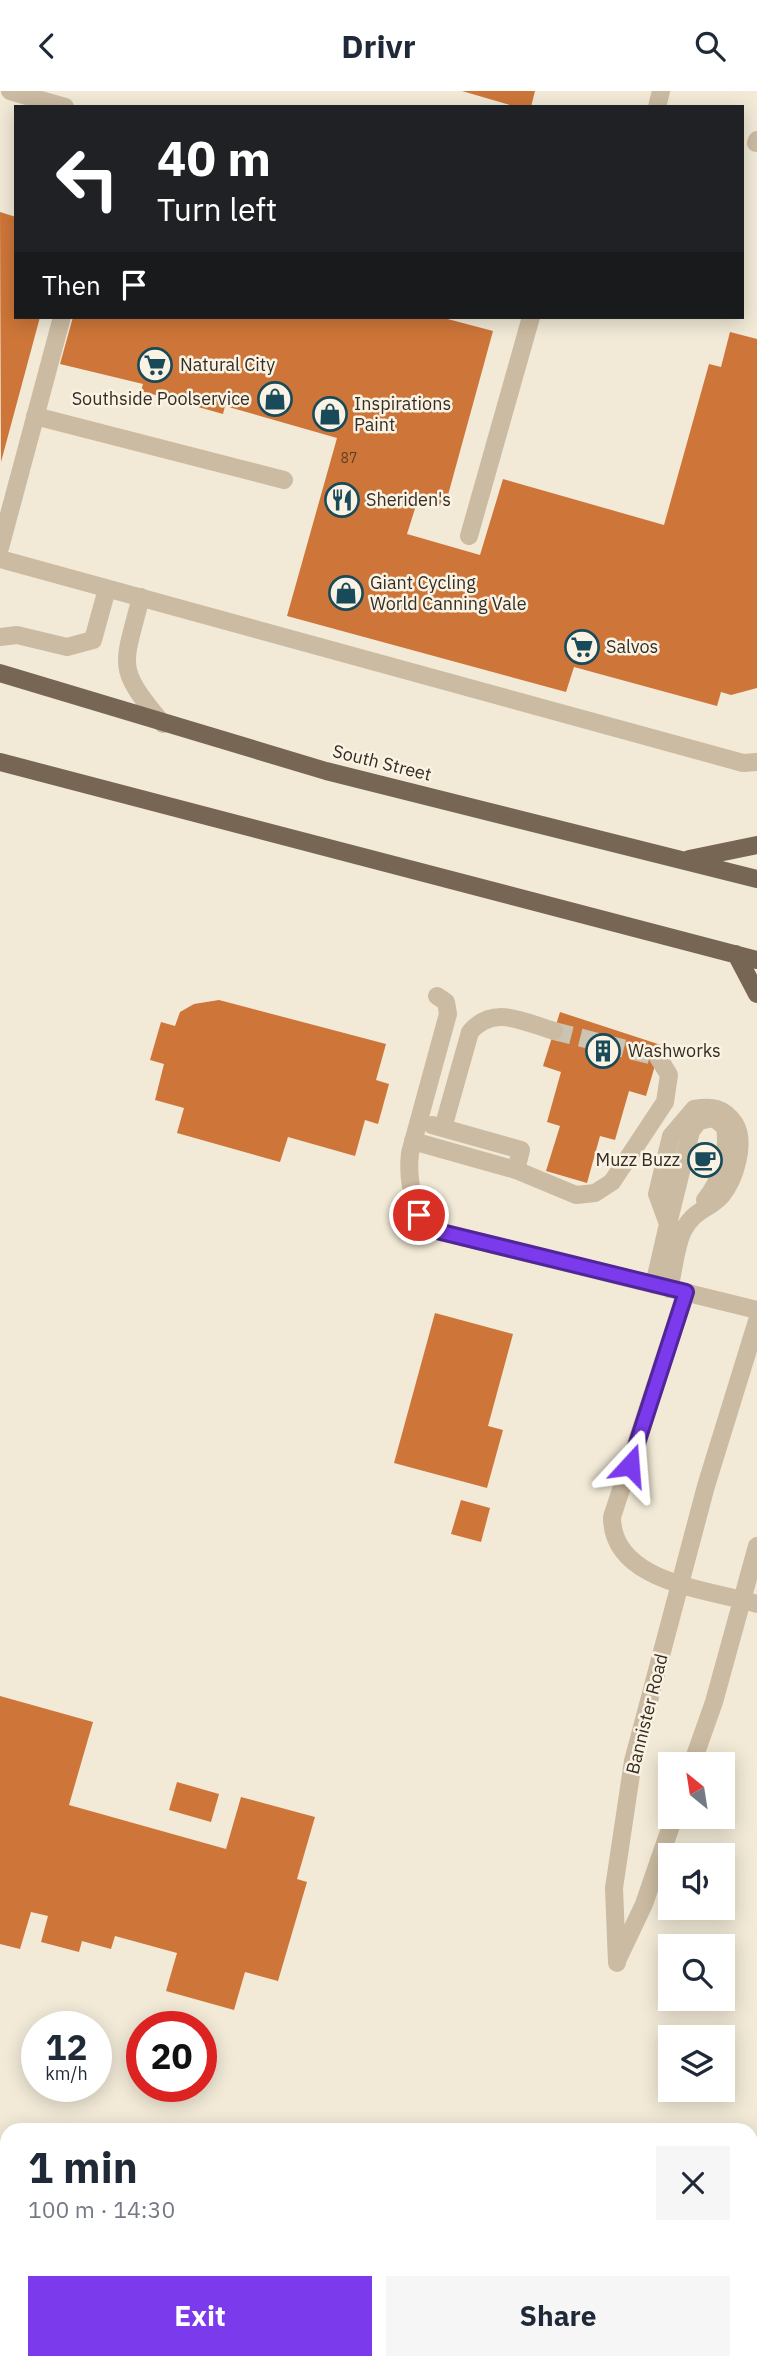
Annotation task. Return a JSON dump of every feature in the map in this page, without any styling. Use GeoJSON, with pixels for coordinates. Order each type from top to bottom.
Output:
{"type":"FeatureCollection","features":[{"type":"Feature","properties":{"kind":"main road","name":"South Street"},"geometry":{"type":"LineString","coordinates":[[0,673],[326,771],[757,879]]}},
{"type":"Feature","properties":{"kind":"main road"},"geometry":{"type":"LineString","coordinates":[[0,762],[757,960]]}},
{"type":"Feature","properties":{"kind":"main road"},"geometry":{"type":"LineString","coordinates":[[686,860],[757,845]]}},
{"type":"Feature","properties":{"kind":"main road"},"geometry":{"type":"LineString","coordinates":[[736,954],[757,994]]}},
{"type":"Feature","properties":{"kind":"street"},"geometry":{"type":"LineString","coordinates":[[10,91],[58,105]]}},
{"type":"Feature","properties":{"kind":"street"},"geometry":{"type":"LineString","coordinates":[[0,548],[61,319]]}},
{"type":"Feature","properties":{"kind":"street"},"geometry":{"type":"LineString","coordinates":[[469,536],[530,319]]}},
{"type":"Feature","properties":{"kind":"street"},"geometry":{"type":"LineString","coordinates":[[35,416],[284,480]]}},
{"type":"Feature","properties":{"kind":"street"},"geometry":{"type":"LineString","coordinates":[[0,559],[743,763],[757,762]]}},
{"type":"Feature","properties":{"kind":"street"},"geometry":{"type":"LineString","coordinates":[[0,637],[18,635],[67,647],[93,640],[107,589]]}},
{"type":"Feature","properties":{"kind":"street"},"geometry":{"type":"LineString","coordinates":[[141,597],[125,665],[132,687],[163,724]]}},
{"type":"Feature","properties":{"kind":"street"},"geometry":{"type":"LineString","coordinates":[[438,996],[446,1002],[448,1014],[413,1141],[408,1174],[419,1215],[433,1230],[757,1310]]}},
{"type":"Feature","properties":{"kind":"street"},"geometry":{"type":"LineString","coordinates":[[443,1128],[470,1032],[481,1020],[498,1016],[554,1031]]}},
{"type":"Feature","properties":{"kind":"street"},"geometry":{"type":"LineString","coordinates":[[413,1141],[516,1170],[576,1195],[595,1193],[612,1182],[665,1103],[669,1075],[657,1057]]}},
{"type":"Feature","properties":{"kind":"street"},"geometry":{"type":"LineString","coordinates":[[670,1289],[668,1224],[657,1195],[671,1136],[694,1109],[713,1106],[727,1113],[737,1127],[740,1146],[731,1181],[720,1197],[694,1213],[682,1233],[670,1289],[612,1517],[612,1536],[622,1553],[657,1576],[749,1601]]}},
{"type":"Feature","properties":{"kind":"street"},"geometry":{"type":"LineString","coordinates":[[419,1121],[522,1150],[516,1170]]}},
{"type":"Feature","properties":{"kind":"street","name":"Bannister Road"},"geometry":{"type":"LineString","coordinates":[[670,1829],[644,1904],[617,1962],[614,1888],[633,1761],[706,1486],[757,1321]]}},
{"type":"Feature","properties":{"kind":"street"},"geometry":{"type":"LineString","coordinates":[[696,1752],[749,1601],[757,1546]]}},
{"type":"Feature","properties":{"kind":"building"},"geometry":{"type":"Polygon","coordinates":[[[462,91],[535,91],[532,105],[510,105],[462,91]]]}},
{"type":"Feature","properties":{"kind":"building"},"geometry":{"type":"Polygon","coordinates":[[[0,212],[14,216],[14,319],[39,319],[1,462],[0,212]]]}},
{"type":"Feature","properties":{"kind":"building"},"geometry":{"type":"Polygon","coordinates":[[[72,319],[448,319],[493,331],[445,506],[418,499],[407,534],[480,555],[503,479],[664,525],[709,364],[721,367],[730,332],[757,339],[757,688],[731,695],[721,692],[717,706],[574,667],[566,692],[287,616],[337,438],[225,406],[223,414],[141,391],[143,384],[60,364],[72,319]]]}},
{"type":"Feature","properties":{"kind":"building"},"geometry":{"type":"Polygon","coordinates":[[[219,1000],[386,1044],[376,1080],[389,1084],[378,1124],[365,1120],[355,1156],[288,1137],[280,1162],[177,1133],[184,1108],[155,1100],[164,1064],[150,1060],[161,1022],[175,1026],[180,1012],[194,1004],[219,1000]]]}},
{"type":"Feature","properties":{"kind":"building"},"geometry":{"type":"Polygon","coordinates":[[[560,1012],[661,1045],[646,1096],[629,1091],[615,1140],[600,1136],[587,1183],[546,1171],[560,1126],[547,1122],[561,1072],[543,1066],[560,1012]]]}},
{"type":"Feature","properties":{"kind":"building"},"geometry":{"type":"Polygon","coordinates":[[[435,1313],[513,1334],[488,1426],[503,1430],[487,1488],[394,1463],[435,1313]]]}},
{"type":"Feature","properties":{"kind":"building"},"geometry":{"type":"Polygon","coordinates":[[[461,1500],[490,1508],[481,1542],[451,1534],[461,1500]]]}},
{"type":"Feature","properties":{"kind":"building"},"geometry":{"type":"Polygon","coordinates":[[[0,1696],[93,1722],[69,1805],[226,1849],[241,1797],[315,1817],[297,1879],[307,1882],[278,1981],[245,1972],[234,2010],[166,1991],[177,1953],[115,1936],[111,1949],[82,1941],[79,1952],[41,1942],[48,1916],[31,1912],[20,1949],[0,1944],[0,1696]]]}},
{"type":"Feature","properties":{"kind":"building"},"geometry":{"type":"Polygon","coordinates":[[[177,1782],[219,1794],[211,1822],[169,1810],[177,1782]]]}},
{"type":"Feature","properties":{"kind":"tunnel"},"geometry":{"type":"LineString","coordinates":[[554,1031],[658,1057]]}},
{"type":"Feature","properties":{"kind":"place","name":"Natural City"},"geometry":{"type":"Point","coordinates":[155,365]}},
{"type":"Feature","properties":{"kind":"place","name":"Southside Poolservice"},"geometry":{"type":"Point","coordinates":[275,399]}},
{"type":"Feature","properties":{"kind":"place","name":"Inspirations Paint"},"geometry":{"type":"Point","coordinates":[330,414]}},
{"type":"Feature","properties":{"kind":"place","name":"Sheriden's"},"geometry":{"type":"Point","coordinates":[342,500]}},
{"type":"Feature","properties":{"kind":"place","name":"Giant Cycling World Canning Vale"},"geometry":{"type":"Point","coordinates":[346,593]}},
{"type":"Feature","properties":{"kind":"place","name":"Salvos"},"geometry":{"type":"Point","coordinates":[582,647]}},
{"type":"Feature","properties":{"kind":"place","name":"Washworks"},"geometry":{"type":"Point","coordinates":[603,1051]}},
{"type":"Feature","properties":{"kind":"place","name":"Muzz Buzz"},"geometry":{"type":"Point","coordinates":[705,1160]}},
{"type":"Feature","properties":{"kind":"route"},"geometry":{"type":"LineString","coordinates":[[419,1215],[433,1230],[686,1292],[630,1465]]}}]}
